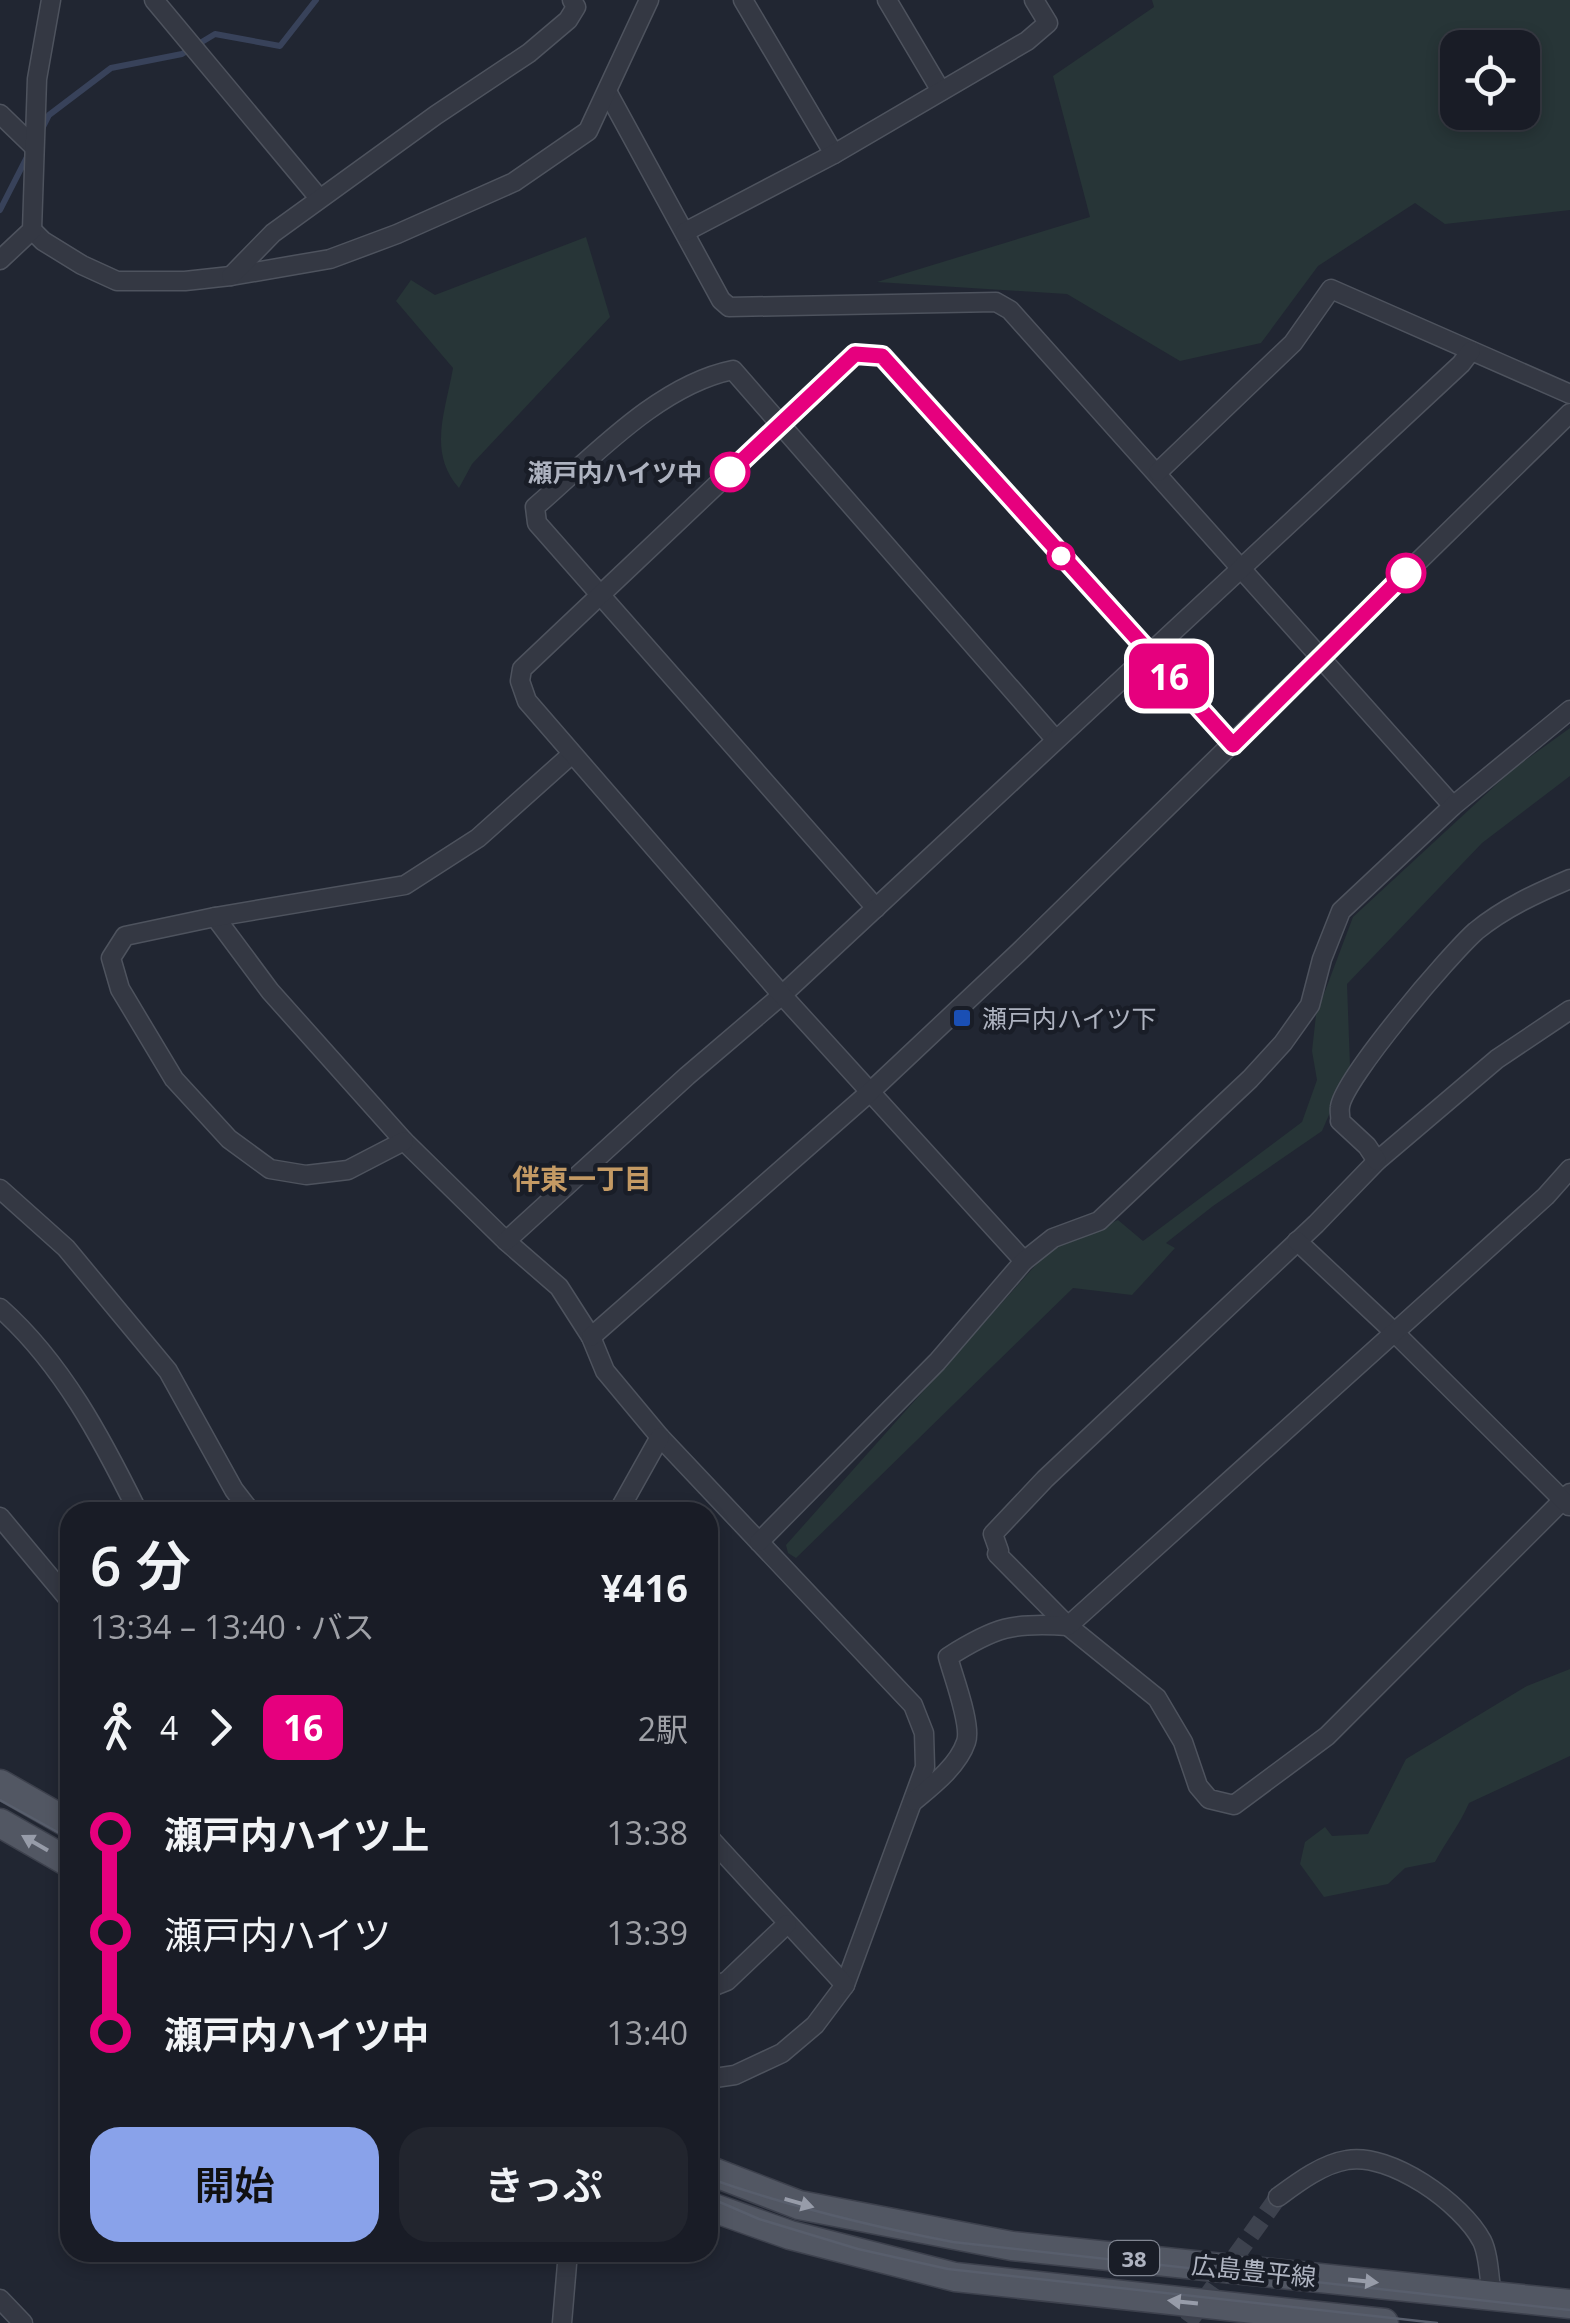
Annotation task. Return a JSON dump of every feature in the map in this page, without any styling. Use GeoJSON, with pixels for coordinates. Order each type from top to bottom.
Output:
{"type":"FeatureCollection","features":[{"type":"Feature","properties":{"kind":"main road"},"geometry":{"type":"LineString","coordinates":[[0,1784],[60,1818]]}},
{"type":"Feature","properties":{"kind":"main road"},"geometry":{"type":"LineString","coordinates":[[0,1823],[60,1857]]}},
{"type":"Feature","properties":{"kind":"main road","name":"広島豊平線"},"geometry":{"type":"LineString","coordinates":[[718,2174],[799,2205],[1012,2246],[1570,2304]]}},
{"type":"Feature","properties":{"kind":"main road","name":"広島豊平線"},"geometry":{"type":"LineString","coordinates":[[718,2210],[790,2235],[955,2277],[1384,2323]]}},
{"type":"Feature","properties":{"kind":"street"},"geometry":{"type":"LineString","coordinates":[[0,260],[32,230],[37,79],[51,0]]}},
{"type":"Feature","properties":{"kind":"street"},"geometry":{"type":"LineString","coordinates":[[154,0],[319,198]]}},
{"type":"Feature","properties":{"kind":"street"},"geometry":{"type":"LineString","coordinates":[[231,276],[274,233],[319,198],[528,54],[568,20],[576,7],[572,0]]}},
{"type":"Feature","properties":{"kind":"street"},"geometry":{"type":"LineString","coordinates":[[32,230],[82,266],[117,281],[231,276],[330,259],[398,234],[514,182],[588,131],[649,0]]}},
{"type":"Feature","properties":{"kind":"street"},"geometry":{"type":"LineString","coordinates":[[887,0],[941,91]]}},
{"type":"Feature","properties":{"kind":"street"},"geometry":{"type":"LineString","coordinates":[[685,232],[834,154],[1027,41],[1048,24],[1034,0]]}},
{"type":"Feature","properties":{"kind":"street"},"geometry":{"type":"LineString","coordinates":[[745,1],[834,154]]}},
{"type":"Feature","properties":{"kind":"street"},"geometry":{"type":"LineString","coordinates":[[608,93],[720,300],[729,307],[996,302],[1010,310],[1453,806]]}},
{"type":"Feature","properties":{"kind":"street"},"geometry":{"type":"LineString","coordinates":[[0,114],[33,146]]}},
{"type":"Feature","properties":{"kind":"street"},"geometry":{"type":"LineString","coordinates":[[0,244],[32,230]]}},
{"type":"Feature","properties":{"kind":"street"},"geometry":{"type":"LineString","coordinates":[[1158,472],[1293,342],[1331,289],[1570,394]]}},
{"type":"Feature","properties":{"kind":"street"},"geometry":{"type":"LineString","coordinates":[[506,1240],[686,1076],[782,995],[1055,739],[1150,656],[1472,350]]}},
{"type":"Feature","properties":{"kind":"street"},"geometry":{"type":"LineString","coordinates":[[1024,1261],[782,995],[527,701],[520,682],[522,669],[855,354],[882,356],[1233,745]]}},
{"type":"Feature","properties":{"kind":"street"},"geometry":{"type":"LineString","coordinates":[[876,908],[599,596],[537,523],[535,507],[646,411],[714,374],[733,370],[1055,739]]}},
{"type":"Feature","properties":{"kind":"street"},"geometry":{"type":"LineString","coordinates":[[592,1338],[870,1092],[1233,745],[1570,413]]}},
{"type":"Feature","properties":{"kind":"street"},"geometry":{"type":"LineString","coordinates":[[759,1542],[937,1362],[1024,1261],[1053,1238],[1099,1221],[1250,1078],[1283,1043],[1310,1004],[1340,911],[1453,806],[1570,710]]}},
{"type":"Feature","properties":{"kind":"street"},"geometry":{"type":"LineString","coordinates":[[404,1141],[348,1170],[306,1174],[270,1169],[229,1139],[174,1079],[120,989],[111,958],[125,936],[405,884],[478,838],[572,754]]}},
{"type":"Feature","properties":{"kind":"street"},"geometry":{"type":"LineString","coordinates":[[1377,1161],[1340,1121],[1340,1106],[1360,1068],[1440,966],[1478,930],[1526,898],[1570,878]]}},
{"type":"Feature","properties":{"kind":"street"},"geometry":{"type":"LineString","coordinates":[[215,917],[270,990],[404,1141],[559,1287],[592,1338],[605,1371],[660,1437],[913,1705],[924,1734],[925,1767],[845,1985],[815,2025],[782,2053],[735,2074],[718,2077]]}},
{"type":"Feature","properties":{"kind":"street"},"geometry":{"type":"LineString","coordinates":[[1297,1241],[1567,1500],[1327,1736],[1234,1806],[1209,1799],[1198,1786],[1183,1742],[1157,1698],[1068,1626],[997,1554],[994,1534],[1046,1478],[1377,1161],[1497,1059],[1570,1010]]}},
{"type":"Feature","properties":{"kind":"street"},"geometry":{"type":"LineString","coordinates":[[909,1804],[939,1781],[967,1742],[967,1724],[948,1657],[984,1634],[1026,1623],[1068,1626],[1546,1196],[1570,1169]]}},
{"type":"Feature","properties":{"kind":"street"},"geometry":{"type":"LineString","coordinates":[[0,1188],[66,1248],[168,1371],[244,1502]]}},
{"type":"Feature","properties":{"kind":"street"},"geometry":{"type":"LineString","coordinates":[[0,1308],[39,1344],[71,1390],[133,1502]]}},
{"type":"Feature","properties":{"kind":"street"},"geometry":{"type":"LineString","coordinates":[[624,1502],[660,1437]]}},
{"type":"Feature","properties":{"kind":"street"},"geometry":{"type":"LineString","coordinates":[[0,1516],[60,1590]]}},
{"type":"Feature","properties":{"kind":"street"},"geometry":{"type":"LineString","coordinates":[[718,1847],[845,1985]]}},
{"type":"Feature","properties":{"kind":"street"},"geometry":{"type":"LineString","coordinates":[[718,1984],[787,1924]]}},
{"type":"Feature","properties":{"kind":"street"},"geometry":{"type":"LineString","coordinates":[[1278,2197],[1345,2160],[1375,2160],[1412,2174],[1462,2218],[1482,2242],[1492,2294]]}},
{"type":"Feature","properties":{"kind":"street"},"geometry":{"type":"LineString","coordinates":[[562,2323],[567,2262]]}},
{"type":"Feature","properties":{"kind":"street"},"geometry":{"type":"LineString","coordinates":[[0,2299],[23,2323]]}},
{"type":"Feature","properties":{"kind":"shaded area"},"geometry":{"type":"Polygon","coordinates":[[[1152,0],[1570,0],[1570,210],[1445,224],[1415,203],[1318,266],[1261,343],[1180,361],[1067,294],[877,282],[1090,217],[1053,76],[1154,7],[1152,0]]]}},
{"type":"Feature","properties":{"kind":"shaded area"},"geometry":{"type":"Polygon","coordinates":[[[586,237],[610,317],[472,464],[459,488],[449,474],[441,445],[453,368],[396,301],[411,280],[435,295],[586,237]]]}},
{"type":"Feature","properties":{"kind":"shaded area"},"geometry":{"type":"Polygon","coordinates":[[[1570,728],[1570,776],[1482,843],[1347,984],[1350,1066],[1322,1131],[1166,1243],[1175,1248],[1132,1295],[1073,1288],[796,1558],[788,1553],[786,1545],[1049,1250],[1118,1220],[1143,1241],[1302,1122],[1317,1080],[1312,1051],[1316,1015],[1353,917],[1512,770],[1570,728]]]}},
{"type":"Feature","properties":{"kind":"shaded area"},"geometry":{"type":"Polygon","coordinates":[[[1570,1669],[1570,1756],[1469,1803],[1435,1862],[1405,1868],[1388,1884],[1324,1897],[1300,1864],[1305,1842],[1325,1827],[1332,1836],[1368,1834],[1406,1759],[1527,1686],[1570,1669]]]}},
{"type":"Feature","properties":{"kind":"waterway"},"geometry":{"type":"LineString","coordinates":[[42,129],[49,115],[111,68],[182,54],[215,34],[280,46],[316,0]]}},
{"type":"Feature","properties":{"kind":"waterway"},"geometry":{"type":"LineString","coordinates":[[0,210],[29,153]]}},
{"type":"Feature","properties":{"kind":"tunnel"},"geometry":{"type":"LineString","coordinates":[[1188,2323],[1278,2197]]}},
{"type":"Feature","properties":{"kind":"tram line"},"geometry":{"type":"LineString","coordinates":[[0,1800],[60,1833]]}},
{"type":"Feature","properties":{"kind":"tram line"},"geometry":{"type":"LineString","coordinates":[[718,2181],[829,2214],[953,2242],[1570,2310]]}},
{"type":"Feature","properties":{"kind":"tram line"},"geometry":{"type":"LineString","coordinates":[[718,2201],[759,2219],[858,2249],[948,2269],[1437,2323]]}},
{"type":"Feature","properties":{"kind":"bus line","name":"16"},"geometry":{"type":"LineString","coordinates":[[730,472],[855,354],[882,356],[1233,745],[1406,573]]}},
{"type":"Feature","properties":{"kind":"place","name":"瀬戸内ハイツ中"},"geometry":{"type":"Point","coordinates":[730,472]}},
{"type":"Feature","properties":{"kind":"place","name":"瀬戸内ハイツ下"},"geometry":{"type":"Point","coordinates":[962,1018]}},
{"type":"Feature","properties":{"kind":"district","name":"伴東一丁目"},"geometry":{"type":"Point","coordinates":[582,1178]}}]}
